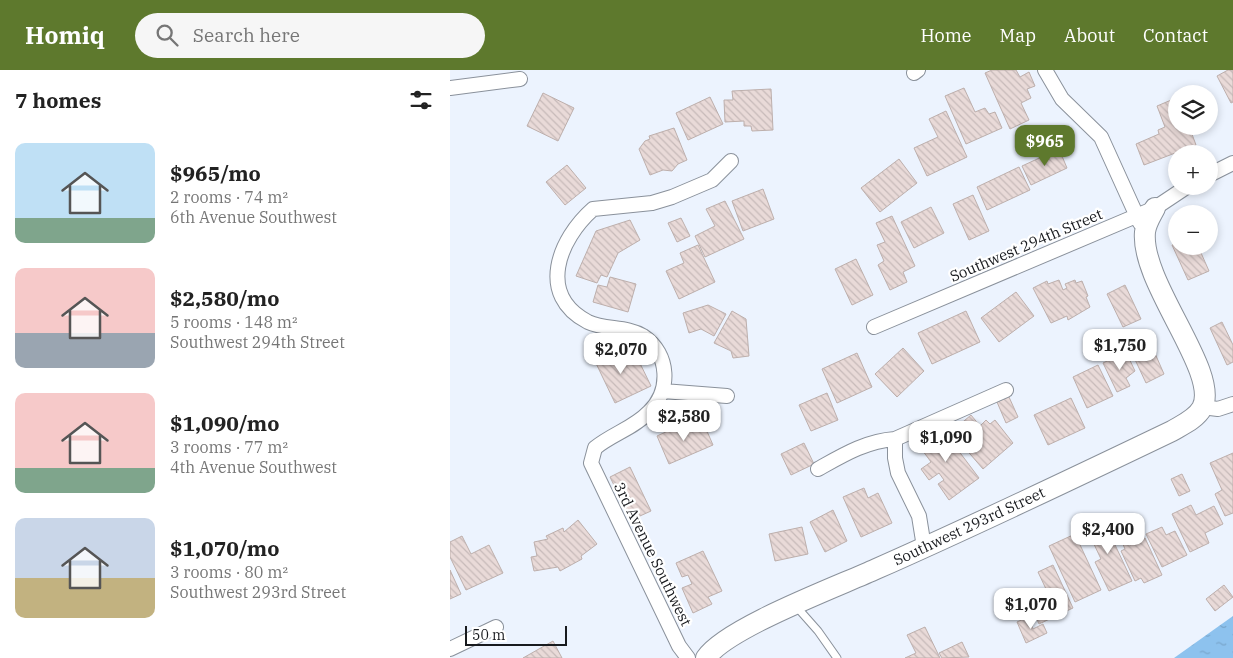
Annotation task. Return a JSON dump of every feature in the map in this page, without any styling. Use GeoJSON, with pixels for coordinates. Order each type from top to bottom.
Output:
{"type":"FeatureCollection","features":[{"type":"Feature","properties":{"kind":"street"},"geometry":{"type":"LineString","coordinates":[[1044,70],[1062,99],[1101,137],[1141,224],[1148,262],[1155,281],[1200,370],[1205,394],[1202,407],[1218,409],[1233,404]]}},
{"type":"Feature","properties":{"kind":"street"},"geometry":{"type":"LineString","coordinates":[[450,88],[520,79]]}},
{"type":"Feature","properties":{"kind":"street"},"geometry":{"type":"LineString","coordinates":[[727,396],[663,391],[665,368],[657,351],[644,337],[634,332],[590,323],[580,317],[570,308],[557,283],[556,271],[570,234],[593,209],[652,203],[672,197],[712,180],[731,161]]}},
{"type":"Feature","properties":{"kind":"street"},"geometry":{"type":"LineString","coordinates":[[1218,170],[1233,163]]}},
{"type":"Feature","properties":{"kind":"street"},"geometry":{"type":"LineString","coordinates":[[1141,224],[1147,223],[1155,208],[1174,195]]}},
{"type":"Feature","properties":{"kind":"street","name":"Southwest 294th Street"},"geometry":{"type":"LineString","coordinates":[[874,327],[1141,224]]}},
{"type":"Feature","properties":{"kind":"street"},"geometry":{"type":"LineString","coordinates":[[818,469],[857,448],[876,441],[895,439],[1006,390]]}},
{"type":"Feature","properties":{"kind":"street","name":"3rd Avenue Southwest"},"geometry":{"type":"LineString","coordinates":[[663,391],[649,412],[595,448],[591,463],[679,646],[688,658]]}},
{"type":"Feature","properties":{"kind":"street","name":"Southwest 293rd Street"},"geometry":{"type":"LineString","coordinates":[[706,658],[720,644],[795,605],[1172,431],[1187,422],[1202,407]]}},
{"type":"Feature","properties":{"kind":"street"},"geometry":{"type":"LineString","coordinates":[[895,439],[895,458],[898,473],[919,516],[924,547]]}},
{"type":"Feature","properties":{"kind":"street"},"geometry":{"type":"LineString","coordinates":[[450,649],[496,627]]}},
{"type":"Feature","properties":{"kind":"lane"},"geometry":{"type":"LineString","coordinates":[[795,605],[818,631],[836,658]]}},
{"type":"Feature","properties":{"kind":"water"},"geometry":{"type":"Polygon","coordinates":[[[1233,616],[1233,658],[1174,658],[1233,616]]]}},
{"type":"Feature","properties":{"kind":"building"},"geometry":{"type":"Polygon","coordinates":[[[992,70],[1016,70],[1020,77],[1029,72],[1035,86],[1027,89],[1031,98],[1021,103],[1029,120],[1010,129],[985,73],[992,70]]]}},
{"type":"Feature","properties":{"kind":"building"},"geometry":{"type":"Polygon","coordinates":[[[1228,70],[1233,70],[1233,102],[1231,103],[1217,76],[1228,70]]]}},
{"type":"Feature","properties":{"kind":"building"},"geometry":{"type":"Polygon","coordinates":[[[964,88],[975,112],[985,108],[989,114],[995,112],[1002,128],[966,144],[945,96],[964,88]]]}},
{"type":"Feature","properties":{"kind":"building"},"geometry":{"type":"Polygon","coordinates":[[[771,89],[773,130],[752,131],[751,126],[744,126],[744,121],[725,122],[724,100],[733,100],[732,91],[771,89]]]}},
{"type":"Feature","properties":{"kind":"building"},"geometry":{"type":"Polygon","coordinates":[[[543,93],[574,108],[558,141],[527,126],[543,93]]]}},
{"type":"Feature","properties":{"kind":"building"},"geometry":{"type":"Polygon","coordinates":[[[710,97],[723,124],[688,140],[676,113],[710,97]]]}},
{"type":"Feature","properties":{"kind":"building"},"geometry":{"type":"Polygon","coordinates":[[[1168,101],[1168,135],[1192,135],[1196,145],[1168,145],[1168,156],[1144,165],[1136,144],[1159,134],[1158,130],[1165,127],[1157,106],[1168,101]]]}},
{"type":"Feature","properties":{"kind":"building"},"geometry":{"type":"Polygon","coordinates":[[[946,111],[967,157],[927,176],[914,148],[938,137],[929,119],[946,111]]]}},
{"type":"Feature","properties":{"kind":"building"},"geometry":{"type":"Polygon","coordinates":[[[674,128],[687,160],[678,164],[672,171],[663,170],[650,175],[639,149],[645,141],[650,139],[649,136],[674,128]]]}},
{"type":"Feature","properties":{"kind":"building"},"geometry":{"type":"Polygon","coordinates":[[[1059,149],[1067,168],[1031,185],[1022,166],[1059,149]]]}},
{"type":"Feature","properties":{"kind":"building"},"geometry":{"type":"Polygon","coordinates":[[[899,159],[917,183],[880,212],[861,188],[899,159]]]}},
{"type":"Feature","properties":{"kind":"building"},"geometry":{"type":"Polygon","coordinates":[[[567,165],[586,188],[565,205],[546,182],[567,165]]]}},
{"type":"Feature","properties":{"kind":"building"},"geometry":{"type":"Polygon","coordinates":[[[1019,167],[1030,190],[987,210],[977,187],[1019,167]]]}},
{"type":"Feature","properties":{"kind":"building"},"geometry":{"type":"Polygon","coordinates":[[[763,189],[774,219],[743,231],[732,201],[763,189]]]}},
{"type":"Feature","properties":{"kind":"building"},"geometry":{"type":"Polygon","coordinates":[[[973,195],[989,231],[969,240],[953,204],[973,195]]]}},
{"type":"Feature","properties":{"kind":"building"},"geometry":{"type":"Polygon","coordinates":[[[725,201],[744,239],[705,257],[695,236],[715,226],[706,209],[725,201]]]}},
{"type":"Feature","properties":{"kind":"building"},"geometry":{"type":"Polygon","coordinates":[[[931,207],[944,233],[914,248],[901,222],[931,207]]]}},
{"type":"Feature","properties":{"kind":"building"},"geometry":{"type":"Polygon","coordinates":[[[892,216],[915,266],[903,272],[907,282],[890,290],[878,265],[884,261],[877,245],[885,242],[876,223],[892,216]]]}},
{"type":"Feature","properties":{"kind":"building"},"geometry":{"type":"Polygon","coordinates":[[[681,218],[690,236],[677,242],[668,223],[681,218]]]}},
{"type":"Feature","properties":{"kind":"building"},"geometry":{"type":"Polygon","coordinates":[[[630,220],[640,240],[618,253],[607,277],[601,275],[597,283],[576,276],[596,231],[630,220]]]}},
{"type":"Feature","properties":{"kind":"building"},"geometry":{"type":"Polygon","coordinates":[[[698,245],[715,282],[679,299],[666,271],[684,263],[680,253],[698,245]]]}},
{"type":"Feature","properties":{"kind":"building"},"geometry":{"type":"Polygon","coordinates":[[[1177,255],[1202,255],[1209,271],[1188,280],[1177,255]]]}},
{"type":"Feature","properties":{"kind":"building"},"geometry":{"type":"Polygon","coordinates":[[[856,259],[873,295],[852,305],[835,269],[856,259]]]}},
{"type":"Feature","properties":{"kind":"building"},"geometry":{"type":"Polygon","coordinates":[[[610,277],[636,284],[628,312],[593,302],[598,285],[607,287],[610,277]]]}},
{"type":"Feature","properties":{"kind":"building"},"geometry":{"type":"Polygon","coordinates":[[[1059,280],[1063,290],[1067,288],[1065,284],[1075,280],[1076,283],[1082,281],[1090,307],[1068,320],[1067,316],[1051,323],[1033,288],[1047,281],[1048,284],[1059,280]]]}},
{"type":"Feature","properties":{"kind":"building"},"geometry":{"type":"Polygon","coordinates":[[[1125,285],[1141,319],[1123,327],[1107,294],[1125,285]]]}},
{"type":"Feature","properties":{"kind":"building"},"geometry":{"type":"Polygon","coordinates":[[[1016,292],[1034,316],[999,342],[981,318],[1016,292]]]}},
{"type":"Feature","properties":{"kind":"building"},"geometry":{"type":"Polygon","coordinates":[[[708,305],[726,314],[714,336],[701,329],[689,333],[683,313],[708,305]]]}},
{"type":"Feature","properties":{"kind":"building"},"geometry":{"type":"Polygon","coordinates":[[[732,311],[746,319],[749,356],[733,358],[731,351],[714,343],[732,311]]]}},
{"type":"Feature","properties":{"kind":"building"},"geometry":{"type":"Polygon","coordinates":[[[966,311],[980,342],[932,364],[918,333],[966,311]]]}},
{"type":"Feature","properties":{"kind":"building"},"geometry":{"type":"Polygon","coordinates":[[[1222,322],[1233,345],[1233,362],[1227,365],[1210,328],[1222,322]]]}},
{"type":"Feature","properties":{"kind":"building"},"geometry":{"type":"Polygon","coordinates":[[[1150,342],[1164,374],[1146,383],[1131,351],[1150,342]]]}},
{"type":"Feature","properties":{"kind":"building"},"geometry":{"type":"Polygon","coordinates":[[[610,347],[618,363],[636,355],[651,386],[615,403],[592,355],[610,347]]]}},
{"type":"Feature","properties":{"kind":"building"},"geometry":{"type":"Polygon","coordinates":[[[903,348],[924,371],[897,397],[875,374],[903,348]]]}},
{"type":"Feature","properties":{"kind":"building"},"geometry":{"type":"Polygon","coordinates":[[[1126,352],[1135,371],[1126,378],[1130,386],[1117,392],[1103,363],[1126,352]]]}},
{"type":"Feature","properties":{"kind":"building"},"geometry":{"type":"Polygon","coordinates":[[[857,353],[872,387],[837,403],[822,369],[857,353]]]}},
{"type":"Feature","properties":{"kind":"building"},"geometry":{"type":"Polygon","coordinates":[[[1098,365],[1113,396],[1087,408],[1073,377],[1098,365]]]}},
{"type":"Feature","properties":{"kind":"building"},"geometry":{"type":"Polygon","coordinates":[[[827,393],[838,420],[811,431],[799,405],[827,393]]]}},
{"type":"Feature","properties":{"kind":"building"},"geometry":{"type":"Polygon","coordinates":[[[1009,397],[1018,417],[1006,423],[997,402],[1009,397]]]}},
{"type":"Feature","properties":{"kind":"building"},"geometry":{"type":"Polygon","coordinates":[[[1071,398],[1085,428],[1048,445],[1034,415],[1071,398]]]}},
{"type":"Feature","properties":{"kind":"building"},"geometry":{"type":"Polygon","coordinates":[[[971,415],[980,426],[986,420],[990,424],[995,420],[1013,443],[983,469],[951,432],[971,415]]]}},
{"type":"Feature","properties":{"kind":"building"},"geometry":{"type":"Polygon","coordinates":[[[703,422],[713,445],[669,464],[657,436],[683,424],[686,430],[703,422]]]}},
{"type":"Feature","properties":{"kind":"building"},"geometry":{"type":"Polygon","coordinates":[[[940,426],[979,478],[949,500],[938,484],[944,480],[939,473],[929,480],[921,469],[931,462],[917,443],[940,426]]]}},
{"type":"Feature","properties":{"kind":"building"},"geometry":{"type":"Polygon","coordinates":[[[804,443],[814,464],[791,475],[781,454],[804,443]]]}},
{"type":"Feature","properties":{"kind":"building"},"geometry":{"type":"Polygon","coordinates":[[[1233,453],[1233,513],[1225,516],[1215,494],[1222,490],[1210,463],[1233,453]]]}},
{"type":"Feature","properties":{"kind":"building"},"geometry":{"type":"Polygon","coordinates":[[[630,467],[651,511],[631,520],[610,477],[630,467]]]}},
{"type":"Feature","properties":{"kind":"building"},"geometry":{"type":"Polygon","coordinates":[[[1182,474],[1190,491],[1179,496],[1171,479],[1182,474]]]}},
{"type":"Feature","properties":{"kind":"building"},"geometry":{"type":"Polygon","coordinates":[[[864,488],[868,498],[878,493],[892,523],[861,537],[843,497],[864,488]]]}},
{"type":"Feature","properties":{"kind":"building"},"geometry":{"type":"Polygon","coordinates":[[[1191,505],[1196,515],[1214,506],[1223,524],[1205,533],[1209,543],[1190,552],[1172,514],[1191,505]]]}},
{"type":"Feature","properties":{"kind":"building"},"geometry":{"type":"Polygon","coordinates":[[[833,510],[847,541],[825,552],[810,522],[833,510]]]}},
{"type":"Feature","properties":{"kind":"building"},"geometry":{"type":"Polygon","coordinates":[[[1101,515],[1132,581],[1109,591],[1095,562],[1101,559],[1084,523],[1101,515]]]}},
{"type":"Feature","properties":{"kind":"building"},"geometry":{"type":"Polygon","coordinates":[[[1134,518],[1141,535],[1128,540],[1130,545],[1145,538],[1162,575],[1144,583],[1141,578],[1135,581],[1121,551],[1125,549],[1122,542],[1118,544],[1111,529],[1134,518]]]}},
{"type":"Feature","properties":{"kind":"building"},"geometry":{"type":"Polygon","coordinates":[[[578,520],[597,544],[581,556],[582,559],[560,571],[558,567],[534,571],[531,557],[537,556],[534,542],[548,539],[546,536],[563,528],[564,532],[578,520]]]}},
{"type":"Feature","properties":{"kind":"building"},"geometry":{"type":"Polygon","coordinates":[[[802,527],[808,554],[775,561],[769,534],[802,527]]]}},
{"type":"Feature","properties":{"kind":"building"},"geometry":{"type":"Polygon","coordinates":[[[1162,527],[1166,535],[1175,531],[1187,555],[1162,567],[1146,534],[1162,527]]]}},
{"type":"Feature","properties":{"kind":"building"},"geometry":{"type":"Polygon","coordinates":[[[1075,534],[1101,590],[1075,602],[1049,546],[1075,534]]]}},
{"type":"Feature","properties":{"kind":"building"},"geometry":{"type":"Polygon","coordinates":[[[462,536],[471,554],[489,545],[503,573],[466,590],[450,557],[450,542],[462,536]]]}},
{"type":"Feature","properties":{"kind":"building"},"geometry":{"type":"Polygon","coordinates":[[[703,551],[722,591],[708,597],[712,604],[693,613],[682,588],[692,584],[688,575],[682,577],[676,563],[703,551]]]}},
{"type":"Feature","properties":{"kind":"building"},"geometry":{"type":"Polygon","coordinates":[[[1053,565],[1073,608],[1039,624],[1029,601],[1045,593],[1043,591],[1046,589],[1038,572],[1053,565]]]}},
{"type":"Feature","properties":{"kind":"building"},"geometry":{"type":"Polygon","coordinates":[[[450,570],[461,594],[450,599],[450,570]]]}},
{"type":"Feature","properties":{"kind":"building"},"geometry":{"type":"Polygon","coordinates":[[[1224,585],[1233,597],[1215,611],[1206,599],[1224,585]]]}},
{"type":"Feature","properties":{"kind":"building"},"geometry":{"type":"Polygon","coordinates":[[[1028,617],[1033,629],[1043,624],[1047,633],[1026,643],[1017,622],[1028,617]]]}},
{"type":"Feature","properties":{"kind":"building"},"geometry":{"type":"Polygon","coordinates":[[[925,627],[940,658],[905,658],[916,653],[907,635],[925,627]]]}},
{"type":"Feature","properties":{"kind":"building"},"geometry":{"type":"Polygon","coordinates":[[[553,641],[562,658],[523,658],[553,641]]]}},
{"type":"Feature","properties":{"kind":"building"},"geometry":{"type":"Polygon","coordinates":[[[962,642],[969,657],[942,658],[939,653],[962,642]]]}}]}
